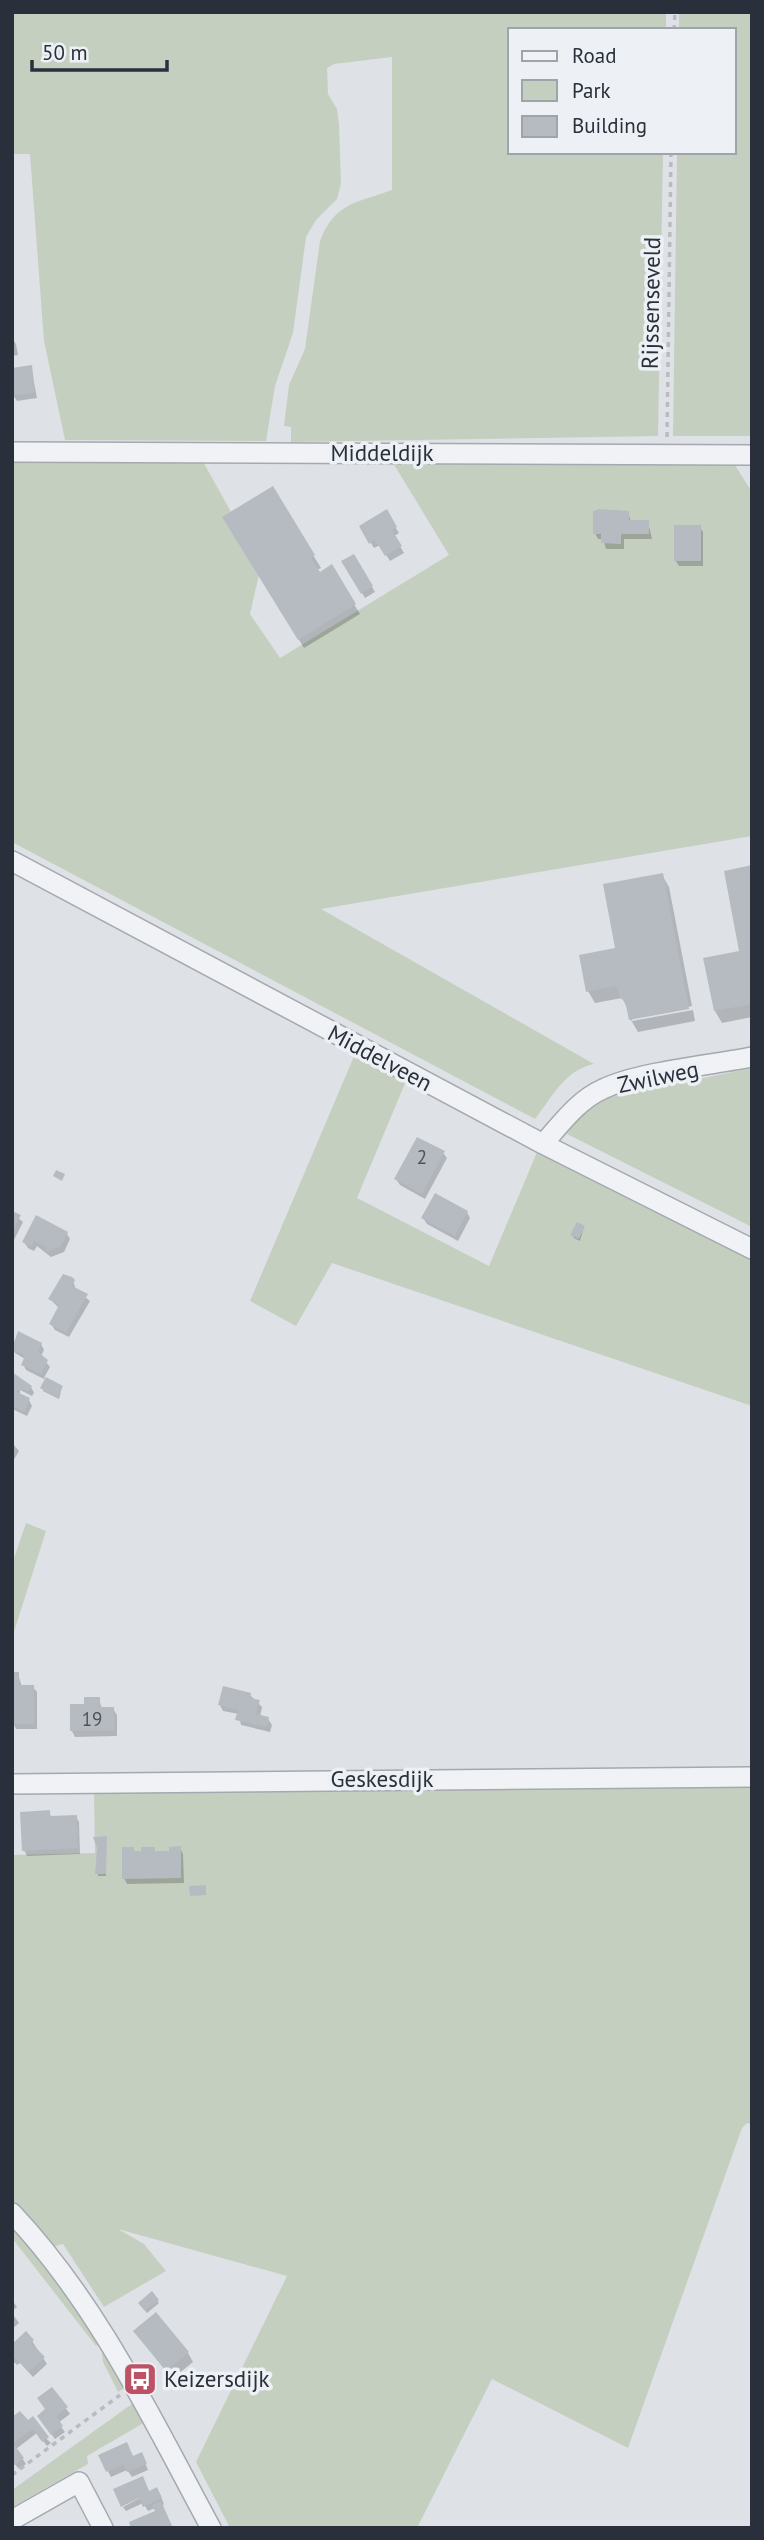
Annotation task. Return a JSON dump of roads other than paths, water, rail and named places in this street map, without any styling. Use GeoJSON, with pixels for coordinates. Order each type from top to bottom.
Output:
{"type":"FeatureCollection","features":[{"type":"Feature","properties":{"kind":"street","name":"Middeldijk"},"geometry":{"type":"LineString","coordinates":[[12,452],[752,455]]}},
{"type":"Feature","properties":{"kind":"street","name":"Middelveen"},"geometry":{"type":"LineString","coordinates":[[12,861],[543,1144],[752,1249]]}},
{"type":"Feature","properties":{"kind":"street","name":"Zwilweg"},"geometry":{"type":"LineString","coordinates":[[543,1144],[579,1104],[602,1089],[752,1057]]}},
{"type":"Feature","properties":{"kind":"street","name":"Geskesdijk"},"geometry":{"type":"LineString","coordinates":[[12,1784],[752,1777]]}},
{"type":"Feature","properties":{"kind":"street"},"geometry":{"type":"LineString","coordinates":[[12,2213],[48,2255],[103,2332],[211,2528]]}},
{"type":"Feature","properties":{"kind":"street"},"geometry":{"type":"LineString","coordinates":[[12,2520],[79,2482],[103,2528]]}},
{"type":"Feature","properties":{"kind":"place","name":"Keizersdijk"},"geometry":{"type":"Point","coordinates":[140,2379]}}]}
